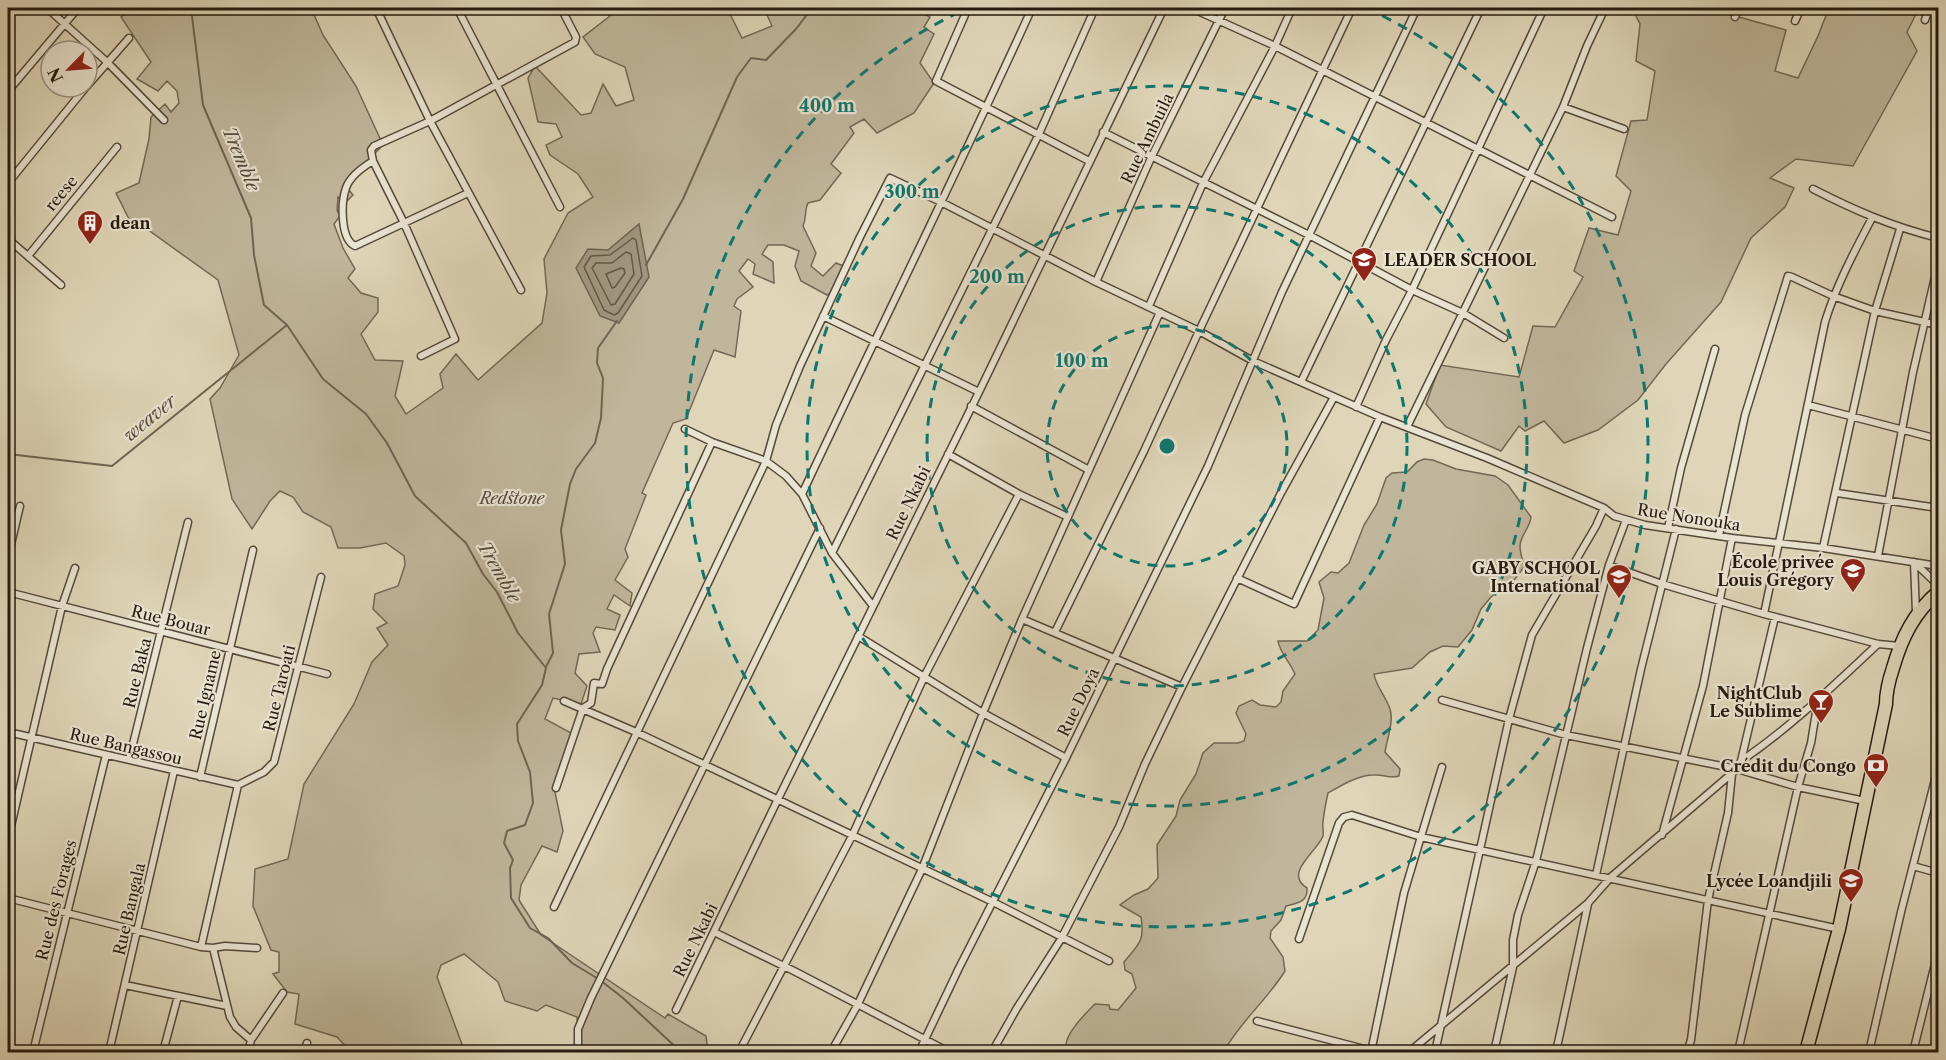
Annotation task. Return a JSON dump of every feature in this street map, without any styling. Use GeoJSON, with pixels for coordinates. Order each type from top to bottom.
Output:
{"type":"FeatureCollection","features":[{"type":"Feature","properties":{"kind":"highway"},"geometry":{"type":"LineString","coordinates":[[1806,1053],[1839,929],[1886,704],[1886,693],[1899,646],[1916,615],[1938,592]]}},
{"type":"Feature","properties":{"kind":"highway"},"geometry":{"type":"LineString","coordinates":[[1886,704],[1908,638],[1923,616],[1938,600]]}},
{"type":"Feature","properties":{"kind":"street"},"geometry":{"type":"LineString","coordinates":[[47,8],[107,62],[164,120]]}},
{"type":"Feature","properties":{"kind":"street"},"geometry":{"type":"LineString","coordinates":[[8,90],[78,8]]}},
{"type":"Feature","properties":{"kind":"street"},"geometry":{"type":"LineString","coordinates":[[376,8],[430,121],[521,290]]}},
{"type":"Feature","properties":{"kind":"street"},"geometry":{"type":"LineString","coordinates":[[457,8],[560,207]]}},
{"type":"Feature","properties":{"kind":"street"},"geometry":{"type":"LineString","coordinates":[[421,356],[455,339],[371,152],[374,146],[430,121],[575,42],[576,37],[561,8]]}},
{"type":"Feature","properties":{"kind":"street"},"geometry":{"type":"LineString","coordinates":[[968,8],[936,81],[1089,161]]}},
{"type":"Feature","properties":{"kind":"street"},"geometry":{"type":"LineString","coordinates":[[802,494],[987,108],[1032,8]]}},
{"type":"Feature","properties":{"kind":"street"},"geometry":{"type":"LineString","coordinates":[[832,553],[1038,136],[1095,8]]}},
{"type":"Feature","properties":{"kind":"street","name":"Rue Nkabi"},"geometry":{"type":"LineString","coordinates":[[676,1010],[979,392],[1164,8]]}},
{"type":"Feature","properties":{"kind":"street"},"geometry":{"type":"LineString","coordinates":[[1191,8],[1275,46],[1612,217]]}},
{"type":"Feature","properties":{"kind":"street","name":"Rue Ambuila"},"geometry":{"type":"LineString","coordinates":[[1096,282],[1151,158],[1225,8]]}},
{"type":"Feature","properties":{"kind":"street"},"geometry":{"type":"LineString","coordinates":[[1149,306],[1203,183],[1275,46],[1292,8]]}},
{"type":"Feature","properties":{"kind":"street"},"geometry":{"type":"LineString","coordinates":[[1055,632],[1144,451],[1198,331],[1352,8]]}},
{"type":"Feature","properties":{"kind":"street","name":"Rue Doya"},"geometry":{"type":"LineString","coordinates":[[919,1053],[1208,466],[1282,292],[1417,8]]}},
{"type":"Feature","properties":{"kind":"street"},"geometry":{"type":"LineString","coordinates":[[1301,382],[1481,8]]}},
{"type":"Feature","properties":{"kind":"street"},"geometry":{"type":"LineString","coordinates":[[1356,407],[1478,150],[1541,8]]}},
{"type":"Feature","properties":{"kind":"street"},"geometry":{"type":"LineString","coordinates":[[1407,427],[1563,107],[1605,8]]}},
{"type":"Feature","properties":{"kind":"street"},"geometry":{"type":"LineString","coordinates":[[1735,17],[1739,8]]}},
{"type":"Feature","properties":{"kind":"street"},"geometry":{"type":"LineString","coordinates":[[1796,21],[1801,8]]}},
{"type":"Feature","properties":{"kind":"street"},"geometry":{"type":"LineString","coordinates":[[1925,20],[1929,8]]}},
{"type":"Feature","properties":{"kind":"street"},"geometry":{"type":"LineString","coordinates":[[99,72],[129,38]]}},
{"type":"Feature","properties":{"kind":"street"},"geometry":{"type":"LineString","coordinates":[[8,183],[77,99]]}},
{"type":"Feature","properties":{"kind":"street"},"geometry":{"type":"LineString","coordinates":[[1563,107],[1624,129]]}},
{"type":"Feature","properties":{"kind":"street"},"geometry":{"type":"LineString","coordinates":[[1103,132],[1309,235],[1412,290],[1463,313],[1504,338]]}},
{"type":"Feature","properties":{"kind":"street","name":"reese"},"geometry":{"type":"LineString","coordinates":[[28,256],[117,147]]}},
{"type":"Feature","properties":{"kind":"street"},"geometry":{"type":"LineString","coordinates":[[373,160],[360,169],[346,188],[345,236],[350,244],[355,246],[468,193]]}},
{"type":"Feature","properties":{"kind":"street","name":"Rue Nonouka"},"geometry":{"type":"LineString","coordinates":[[823,316],[888,179],[892,178],[1043,256],[1149,306],[1253,361],[1356,407],[1487,458],[1604,508],[1614,516],[1719,536],[1823,548],[1938,566]]}},
{"type":"Feature","properties":{"kind":"street"},"geometry":{"type":"LineString","coordinates":[[1813,189],[1900,229],[1938,238]]}},
{"type":"Feature","properties":{"kind":"street"},"geometry":{"type":"LineString","coordinates":[[1764,614],[1825,322],[1833,296],[1844,276],[1849,260],[1872,218]]}},
{"type":"Feature","properties":{"kind":"street"},"geometry":{"type":"LineString","coordinates":[[1823,548],[1837,493],[1851,416],[1875,311],[1900,229]]}},
{"type":"Feature","properties":{"kind":"street"},"geometry":{"type":"LineString","coordinates":[[8,239],[61,285]]}},
{"type":"Feature","properties":{"kind":"street"},"geometry":{"type":"LineString","coordinates":[[1878,556],[1938,264]]}},
{"type":"Feature","properties":{"kind":"street"},"geometry":{"type":"LineString","coordinates":[[1719,536],[1745,415],[1788,276],[1875,311],[1938,325]]}},
{"type":"Feature","properties":{"kind":"street"},"geometry":{"type":"LineString","coordinates":[[831,1053],[857,1006],[922,869],[982,712],[1160,312]]}},
{"type":"Feature","properties":{"kind":"street"},"geometry":{"type":"LineString","coordinates":[[554,907],[766,461],[776,425],[823,316],[979,392]]}},
{"type":"Feature","properties":{"kind":"street"},"geometry":{"type":"LineString","coordinates":[[1668,528],[1681,468],[1715,349]]}},
{"type":"Feature","properties":{"kind":"street"},"geometry":{"type":"LineString","coordinates":[[992,1053],[1017,1008],[1061,939],[1119,827],[1145,764],[1182,687],[1237,578],[1334,397]]}},
{"type":"Feature","properties":{"kind":"street"},"geometry":{"type":"LineString","coordinates":[[1808,405],[1938,439]]}},
{"type":"Feature","properties":{"kind":"street"},"geometry":{"type":"LineString","coordinates":[[972,406],[1089,470]]}},
{"type":"Feature","properties":{"kind":"street"},"geometry":{"type":"LineString","coordinates":[[1237,578],[1293,604],[1380,417]]}},
{"type":"Feature","properties":{"kind":"street"},"geometry":{"type":"LineString","coordinates":[[685,429],[712,442],[766,461],[781,472],[802,494],[832,553],[873,606]]}},
{"type":"Feature","properties":{"kind":"street"},"geometry":{"type":"LineString","coordinates":[[556,788],[583,708],[591,703],[594,683],[602,684],[605,679],[607,669],[712,442]]}},
{"type":"Feature","properties":{"kind":"street"},"geometry":{"type":"LineString","coordinates":[[948,454],[1019,494],[1068,517]]}},
{"type":"Feature","properties":{"kind":"street"},"geometry":{"type":"LineString","coordinates":[[1837,493],[1938,508]]}},
{"type":"Feature","properties":{"kind":"street"},"geometry":{"type":"LineString","coordinates":[[739,1053],[852,836],[924,676],[1019,494]]}},
{"type":"Feature","properties":{"kind":"street"},"geometry":{"type":"LineString","coordinates":[[8,557],[20,506]]}},
{"type":"Feature","properties":{"kind":"street"},"geometry":{"type":"LineString","coordinates":[[1435,1053],[1509,719],[1532,635],[1596,526],[1604,508]]}},
{"type":"Feature","properties":{"kind":"street"},"geometry":{"type":"LineString","coordinates":[[1494,1053],[1513,967],[1513,940],[1517,923],[1536,861],[1609,565],[1626,520]]}},
{"type":"Feature","properties":{"kind":"street","name":"Rue Baka"},"geometry":{"type":"LineString","coordinates":[[129,760],[188,522]]}},
{"type":"Feature","properties":{"kind":"street"},"geometry":{"type":"LineString","coordinates":[[578,1053],[578,1029],[591,998],[820,528]]}},
{"type":"Feature","properties":{"kind":"street"},"geometry":{"type":"LineString","coordinates":[[1596,875],[1676,529]]}},
{"type":"Feature","properties":{"kind":"street"},"geometry":{"type":"LineString","coordinates":[[1662,835],[1703,686],[1732,538]]}},
{"type":"Feature","properties":{"kind":"street","name":"Rue Igname"},"geometry":{"type":"LineString","coordinates":[[200,777],[253,550]]}},
{"type":"Feature","properties":{"kind":"street"},"geometry":{"type":"LineString","coordinates":[[1914,562],[1938,585]]}},
{"type":"Feature","properties":{"kind":"street"},"geometry":{"type":"LineString","coordinates":[[1914,562],[1916,615]]}},
{"type":"Feature","properties":{"kind":"street"},"geometry":{"type":"LineString","coordinates":[[1609,565],[1720,602],[1878,644],[1899,646]]}},
{"type":"Feature","properties":{"kind":"street"},"geometry":{"type":"LineString","coordinates":[[8,839],[62,606],[75,568]]}},
{"type":"Feature","properties":{"kind":"street","name":"Rue Taroati"},"geometry":{"type":"LineString","coordinates":[[238,785],[264,772],[274,762],[321,578]]}},
{"type":"Feature","properties":{"kind":"street","name":"Rue Bouar"},"geometry":{"type":"LineString","coordinates":[[8,592],[327,674]]}},
{"type":"Feature","properties":{"kind":"street"},"geometry":{"type":"LineString","coordinates":[[1741,761],[1774,617]]}},
{"type":"Feature","properties":{"kind":"street"},"geometry":{"type":"LineString","coordinates":[[1022,619],[1182,687]]}},
{"type":"Feature","properties":{"kind":"street"},"geometry":{"type":"LineString","coordinates":[[858,636],[982,712],[1066,758]]}},
{"type":"Feature","properties":{"kind":"street"},"geometry":{"type":"LineString","coordinates":[[1409,1053],[1588,903],[1611,877],[1734,771],[1741,761],[1818,700],[1878,644]]}},
{"type":"Feature","properties":{"kind":"street"},"geometry":{"type":"LineString","coordinates":[[1442,700],[1566,735],[1684,758],[1798,787],[1865,801]]}},
{"type":"Feature","properties":{"kind":"street"},"geometry":{"type":"LineString","coordinates":[[1738,1053],[1798,787],[1811,743],[1818,700]]}},
{"type":"Feature","properties":{"kind":"street"},"geometry":{"type":"LineString","coordinates":[[564,701],[636,732],[993,902],[1061,939],[1109,961]]}},
{"type":"Feature","properties":{"kind":"street","name":"Rue Bangassou"},"geometry":{"type":"LineString","coordinates":[[8,732],[238,785]]}},
{"type":"Feature","properties":{"kind":"street","name":"Rue des Forages"},"geometry":{"type":"LineString","coordinates":[[33,1053],[106,755]]}},
{"type":"Feature","properties":{"kind":"street"},"geometry":{"type":"LineString","coordinates":[[1257,1021],[1372,1052],[1404,893],[1442,767]]}},
{"type":"Feature","properties":{"kind":"street"},"geometry":{"type":"LineString","coordinates":[[1869,1053],[1913,866],[1935,795],[1938,768]]}},
{"type":"Feature","properties":{"kind":"street","name":"Rue Bangala"},"geometry":{"type":"LineString","coordinates":[[109,1053],[174,771]]}},
{"type":"Feature","properties":{"kind":"street"},"geometry":{"type":"LineString","coordinates":[[1687,1053],[1691,1040],[1708,900],[1728,813],[1734,771]]}},
{"type":"Feature","properties":{"kind":"street"},"geometry":{"type":"LineString","coordinates":[[201,947],[238,785]]}},
{"type":"Feature","properties":{"kind":"street"},"geometry":{"type":"LineString","coordinates":[[1299,939],[1339,823],[1344,817],[1352,815],[1421,837],[1839,929]]}},
{"type":"Feature","properties":{"kind":"street"},"geometry":{"type":"LineString","coordinates":[[1913,866],[1938,873]]}},
{"type":"Feature","properties":{"kind":"street"},"geometry":{"type":"LineString","coordinates":[[8,898],[201,947],[257,948]]}},
{"type":"Feature","properties":{"kind":"street"},"geometry":{"type":"LineString","coordinates":[[1556,1053],[1588,903]]}},
{"type":"Feature","properties":{"kind":"street"},"geometry":{"type":"LineString","coordinates":[[714,932],[949,1053]]}},
{"type":"Feature","properties":{"kind":"street"},"geometry":{"type":"LineString","coordinates":[[213,948],[233,1023],[251,1040]]}},
{"type":"Feature","properties":{"kind":"street"},"geometry":{"type":"LineString","coordinates":[[1913,1053],[1938,952]]}},
{"type":"Feature","properties":{"kind":"street"},"geometry":{"type":"LineString","coordinates":[[125,985],[227,1006]]}},
{"type":"Feature","properties":{"kind":"street"},"geometry":{"type":"LineString","coordinates":[[248,1053],[251,1040],[283,993]]}},
{"type":"Feature","properties":{"kind":"street"},"geometry":{"type":"LineString","coordinates":[[163,1053],[178,996]]}},
{"type":"Feature","properties":{"kind":"street"},"geometry":{"type":"LineString","coordinates":[[304,1053],[307,1043]]}},
{"type":"Feature","properties":{"kind":"green space","name":"Redstone"},"geometry":{"type":"Polygon","coordinates":[[[133,8],[311,8],[323,35],[356,86],[383,145],[344,184],[353,195],[346,202],[338,197],[337,210],[340,216],[334,224],[343,248],[355,269],[348,278],[361,293],[378,298],[378,312],[361,334],[375,360],[403,361],[395,396],[406,414],[443,388],[440,374],[456,354],[478,380],[542,323],[547,293],[544,259],[568,213],[593,197],[578,174],[550,155],[546,145],[562,137],[556,124],[538,122],[528,78],[535,66],[581,115],[591,113],[603,84],[616,106],[634,100],[625,67],[595,54],[583,37],[610,16],[602,8],[727,8],[742,38],[772,26],[764,8],[912,8],[930,17],[924,27],[934,34],[920,63],[934,83],[914,113],[877,133],[864,119],[850,127],[854,133],[831,164],[841,173],[820,200],[808,203],[803,226],[816,253],[811,266],[823,276],[836,263],[846,267],[834,290],[827,295],[801,281],[795,266],[799,251],[784,245],[768,245],[762,254],[773,262],[774,283],[753,274],[755,264],[748,259],[739,271],[753,287],[737,299],[734,306],[741,311],[735,357],[714,350],[686,419],[673,423],[642,493],[646,495],[625,549],[628,557],[615,580],[632,593],[630,606],[614,595],[607,609],[620,615],[615,630],[596,627],[593,633],[600,652],[579,654],[575,673],[587,686],[581,704],[553,698],[545,719],[573,734],[554,787],[563,831],[557,852],[542,846],[521,885],[519,900],[541,935],[665,1018],[668,1014],[706,1036],[708,1052],[579,1052],[577,1017],[546,1005],[537,1011],[505,1001],[498,982],[464,954],[441,965],[437,977],[463,1047],[455,1052],[351,1052],[337,1037],[295,1024],[299,994],[287,992],[273,974],[279,972],[279,952],[271,950],[253,906],[255,869],[288,859],[304,784],[354,704],[372,662],[388,645],[377,628],[387,623],[373,609],[375,594],[398,586],[405,565],[404,556],[386,543],[360,548],[338,548],[331,527],[303,512],[293,497],[280,491],[270,501],[252,529],[232,499],[210,399],[220,388],[239,355],[218,280],[144,227],[131,223],[116,193],[139,183],[149,139],[151,117],[165,104],[171,112],[179,103],[177,91],[167,81],[158,91],[137,79],[151,62],[121,17],[133,8]]]}},
{"type":"Feature","properties":{"kind":"green space"},"geometry":{"type":"Polygon","coordinates":[[[1637,8],[1706,8],[1786,30],[1775,71],[1798,78],[1829,8],[1919,8],[1907,32],[1917,51],[1853,166],[1796,159],[1770,178],[1794,188],[1785,207],[1751,238],[1721,302],[1666,364],[1638,400],[1598,430],[1564,443],[1544,421],[1525,431],[1519,426],[1501,451],[1446,427],[1426,404],[1440,365],[1519,377],[1533,326],[1555,327],[1583,277],[1574,271],[1589,228],[1618,235],[1631,191],[1616,176],[1631,121],[1647,120],[1655,71],[1636,61],[1640,24],[1636,16],[1637,8]]]}},
{"type":"Feature","properties":{"kind":"green space"},"geometry":{"type":"Polygon","coordinates":[[[1424,459],[1456,469],[1495,476],[1508,485],[1531,517],[1520,542],[1524,567],[1515,579],[1491,597],[1481,609],[1472,630],[1458,647],[1443,646],[1430,652],[1412,668],[1374,674],[1391,714],[1385,752],[1400,769],[1399,776],[1368,775],[1350,781],[1328,793],[1323,836],[1300,869],[1301,882],[1307,888],[1306,896],[1301,901],[1286,906],[1281,920],[1271,931],[1270,938],[1283,957],[1285,971],[1230,1040],[1224,1051],[1067,1052],[1066,1046],[1070,1033],[1095,1004],[1109,1005],[1110,1009],[1118,1010],[1136,988],[1132,974],[1125,970],[1124,962],[1140,942],[1141,917],[1120,905],[1148,889],[1158,878],[1157,845],[1176,816],[1180,800],[1196,774],[1203,753],[1214,743],[1244,741],[1246,734],[1236,713],[1239,706],[1252,700],[1260,705],[1276,707],[1281,702],[1283,691],[1295,674],[1278,641],[1307,641],[1318,630],[1324,598],[1319,582],[1331,572],[1338,573],[1349,563],[1364,525],[1377,504],[1386,478],[1392,473],[1407,472],[1417,462],[1424,459]]]}},
{"type":"Feature","properties":{"kind":"water"},"geometry":{"type":"Polygon","coordinates":[[[639,224],[649,277],[619,323],[600,316],[576,268],[588,249],[608,250],[639,224]]]}},
{"type":"Feature","properties":{"kind":"waterway","name":"Tremble"},"geometry":{"type":"LineString","coordinates":[[191,8],[203,105],[251,218],[254,255],[264,305],[287,325],[323,379],[366,414],[387,443],[415,496],[466,543],[483,574],[497,592],[518,633],[546,668],[542,685],[517,724],[518,741],[530,772],[533,803],[525,825],[507,831],[504,843],[513,860],[510,868],[511,898],[530,928],[548,938],[572,963],[600,980],[623,998],[681,1052]]}},
{"type":"Feature","properties":{"kind":"waterway"},"geometry":{"type":"LineString","coordinates":[[646,265],[683,199],[737,77],[751,58],[766,60],[796,29],[812,8]]}},
{"type":"Feature","properties":{"kind":"waterway"},"geometry":{"type":"LineString","coordinates":[[546,667],[553,653],[549,614],[565,564],[561,530],[570,484],[576,469],[595,443],[601,418],[603,378],[597,363],[598,348],[617,321]]}},
{"type":"Feature","properties":{"kind":"waterway","name":"weaver"},"geometry":{"type":"LineString","coordinates":[[8,454],[112,466],[287,325]]}},
{"type":"Feature","properties":{"kind":"place","name":"dean"},"geometry":{"type":"Point","coordinates":[90,246]}},
{"type":"Feature","properties":{"kind":"place","name":"LEADER SCHOOL"},"geometry":{"type":"Point","coordinates":[1364,283]}},
{"type":"Feature","properties":{"kind":"place","name":"École privée Louis Grégory"},"geometry":{"type":"Point","coordinates":[1853,594]}},
{"type":"Feature","properties":{"kind":"place","name":"GABY SCHOOL International"},"geometry":{"type":"Point","coordinates":[1619,600]}},
{"type":"Feature","properties":{"kind":"place","name":"NightClub Le Sublime"},"geometry":{"type":"Point","coordinates":[1821,725]}},
{"type":"Feature","properties":{"kind":"place","name":"Crédit du Congo"},"geometry":{"type":"Point","coordinates":[1876,789]}},
{"type":"Feature","properties":{"kind":"place","name":"Lycée Loandjili"},"geometry":{"type":"Point","coordinates":[1851,904]}}]}
